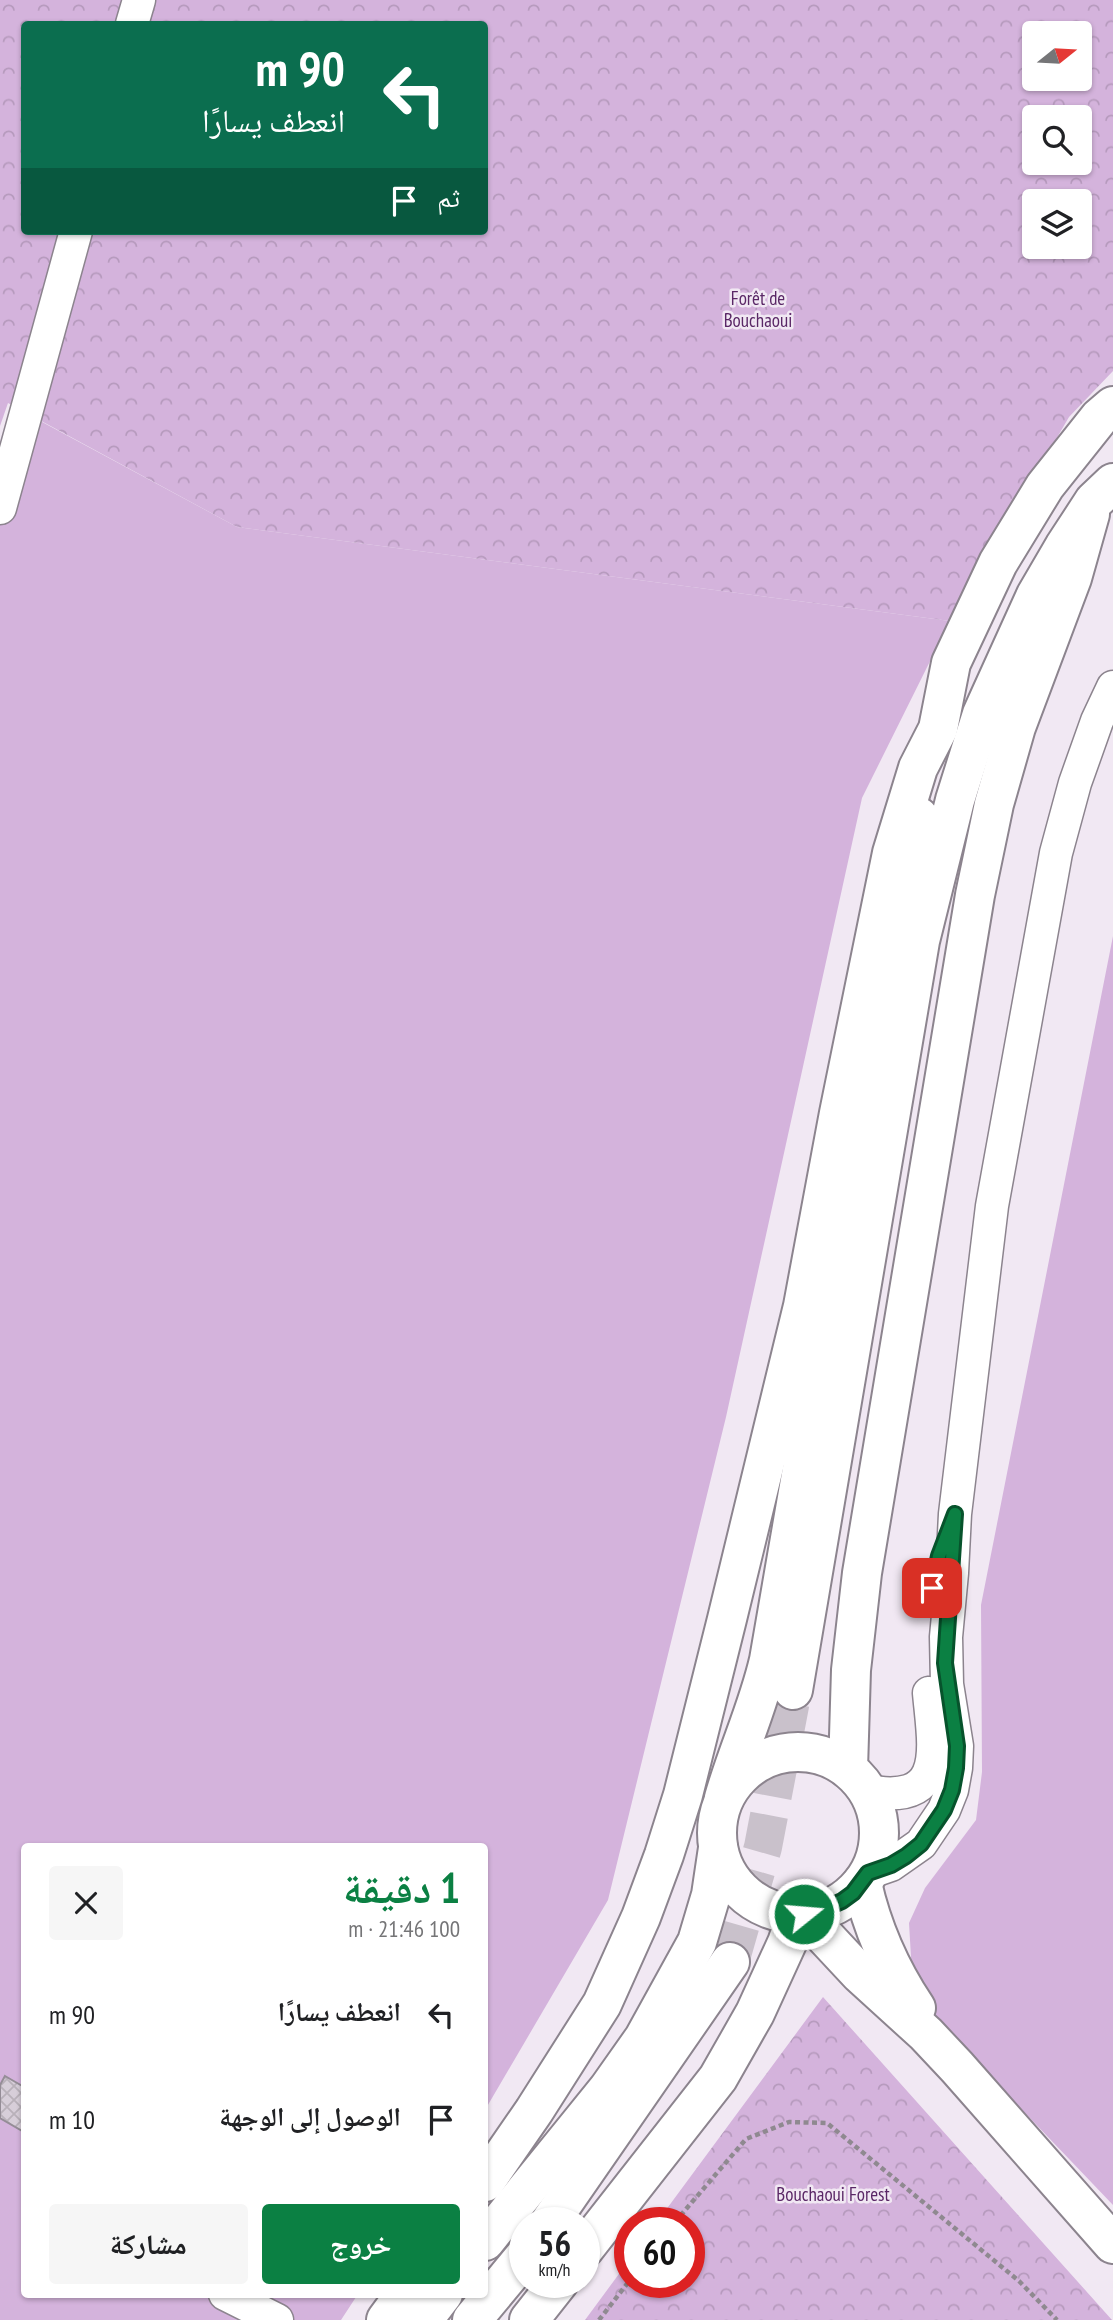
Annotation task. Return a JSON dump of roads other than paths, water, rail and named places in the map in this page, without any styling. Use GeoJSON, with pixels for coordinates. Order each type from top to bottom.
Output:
{"type":"FeatureCollection","features":[{"type":"Feature","properties":{"kind":"main road"},"geometry":{"type":"LineString","coordinates":[[488,2237],[608,2089],[645,2038],[697,1942],[711,1895],[718,1848],[717,1822],[738,1751],[764,1683],[769,1660],[910,862],[951,663],[998,563],[1045,486],[1099,418],[1113,406]]}},
{"type":"Feature","properties":{"kind":"main road"},"geometry":{"type":"LineString","coordinates":[[793,1690],[920,941],[955,800],[982,713],[1008,653],[1064,547],[1104,492]]}},
{"type":"Feature","properties":{"kind":"main road"},"geometry":{"type":"LineString","coordinates":[[858,1780],[851,1670],[862,1573],[975,895],[994,804],[1016,727],[1104,492]]}},
{"type":"Feature","properties":{"kind":"main road"},"geometry":{"type":"LineString","coordinates":[[488,2177],[602,2004],[641,1917],[683,1795],[803,1306],[888,866],[918,768],[938,729]]}},
{"type":"Feature","properties":{"kind":"main road"},"geometry":{"type":"LineString","coordinates":[[718,1848],[732,1881],[746,1895],[770,1909],[800,1914],[817,1912],[842,1901],[865,1878],[874,1860],[879,1832],[874,1804],[858,1780],[827,1756],[803,1751],[779,1753],[756,1762],[737,1778],[724,1798]]}},
{"type":"Feature","properties":{"kind":"main road"},"geometry":{"type":"LineString","coordinates":[[865,1878],[872,1920],[892,1968],[957,2067]]}},
{"type":"Feature","properties":{"kind":"main road"},"geometry":{"type":"LineString","coordinates":[[800,1914],[957,2067],[1113,2244]]}},
{"type":"Feature","properties":{"kind":"main road"},"geometry":{"type":"LineString","coordinates":[[600,2229],[718,2078],[755,2013],[800,1914]]}},
{"type":"Feature","properties":{"kind":"main road"},"geometry":{"type":"LineString","coordinates":[[560,2207],[730,1962]]}},
{"type":"Feature","properties":{"kind":"main road"},"geometry":{"type":"LineString","coordinates":[[472,2320],[509,2275]]}},
{"type":"Feature","properties":{"kind":"main road"},"geometry":{"type":"LineString","coordinates":[[386,2320],[402,2298]]}},
{"type":"Feature","properties":{"kind":"main road"},"geometry":{"type":"LineString","coordinates":[[423,2320],[440,2298]]}},
{"type":"Feature","properties":{"kind":"main road"},"geometry":{"type":"LineString","coordinates":[[529,2320],[546,2298]]}},
{"type":"Feature","properties":{"kind":"street"},"geometry":{"type":"LineString","coordinates":[[133,21],[139,0]]}},
{"type":"Feature","properties":{"kind":"street"},"geometry":{"type":"LineString","coordinates":[[0,508],[75,235]]}},
{"type":"Feature","properties":{"kind":"street"},"geometry":{"type":"LineString","coordinates":[[865,1878],[891,1865],[921,1844],[944,1810],[952,1790],[957,1746],[945,1663],[955,1514],[992,1206],[1056,853],[1075,783],[1097,721],[1113,687]]}},
{"type":"Feature","properties":{"kind":"street"},"geometry":{"type":"LineString","coordinates":[[858,1780],[889,1795],[906,1793],[923,1781],[932,1766],[934,1745],[924,1649],[925,1624],[939,1556],[955,1514]]}},
{"type":"Feature","properties":{"kind":"street"},"geometry":{"type":"LineString","coordinates":[[233,2298],[277,2320]]}},
{"type":"Feature","properties":{"kind":"tunnel"},"geometry":{"type":"LineString","coordinates":[[730,1962],[763,1847],[793,1690]]}},
{"type":"Feature","properties":{"kind":"park label","name":"Forêt de Bouchaoui"},"geometry":{"type":"Point","coordinates":[758,309]}},
{"type":"Feature","properties":{"kind":"park label","name":"Bouchaoui Forest"},"geometry":{"type":"Point","coordinates":[833,2194]}}]}
